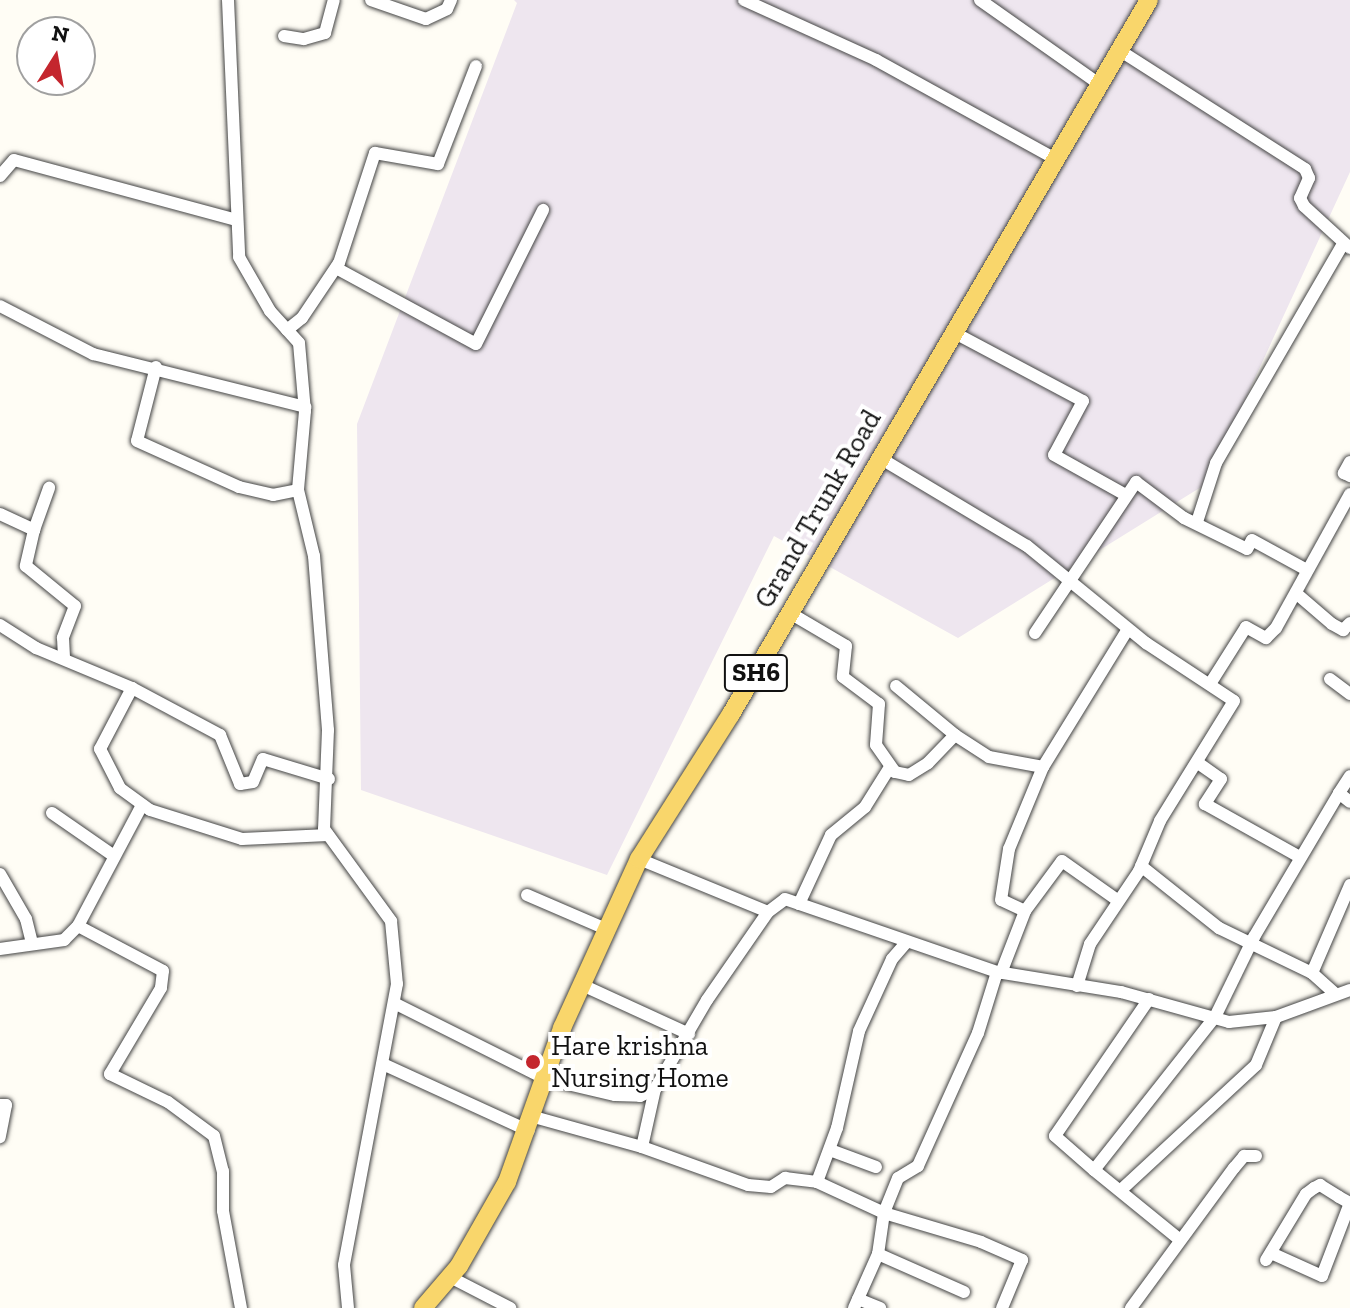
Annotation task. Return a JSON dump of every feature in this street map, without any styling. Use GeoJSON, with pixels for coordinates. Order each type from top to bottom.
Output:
{"type":"FeatureCollection","features":[{"type":"Feature","properties":{"kind":"main road","name":"Grand Trunk Road"},"geometry":{"type":"LineString","coordinates":[[423,1308],[450,1277],[507,1182],[532,1124],[580,984],[639,859],[790,613],[1149,0]]}},
{"type":"Feature","properties":{"kind":"street"},"geometry":{"type":"LineString","coordinates":[[228,0],[239,257],[287,330],[299,343],[305,407],[298,490],[314,556],[329,779],[324,829],[391,921],[394,1003],[385,1065],[364,1141],[344,1265],[348,1308]]}},
{"type":"Feature","properties":{"kind":"street"},"geometry":{"type":"LineString","coordinates":[[284,36],[304,39],[325,33],[334,0]]}},
{"type":"Feature","properties":{"kind":"street"},"geometry":{"type":"LineString","coordinates":[[371,0],[426,19],[447,9],[451,0]]}},
{"type":"Feature","properties":{"kind":"street"},"geometry":{"type":"LineString","coordinates":[[744,0],[876,60],[1055,159]]}},
{"type":"Feature","properties":{"kind":"street"},"geometry":{"type":"LineString","coordinates":[[980,0],[1099,84]]}},
{"type":"Feature","properties":{"kind":"street"},"geometry":{"type":"LineString","coordinates":[[1119,50],[1305,169],[1309,178],[1300,198],[1342,237],[1347,246],[1216,463],[1197,522]]}},
{"type":"Feature","properties":{"kind":"street"},"geometry":{"type":"LineString","coordinates":[[287,330],[302,318],[336,268],[375,153],[438,164],[476,66]]}},
{"type":"Feature","properties":{"kind":"street"},"geometry":{"type":"LineString","coordinates":[[0,167],[14,160],[236,220]]}},
{"type":"Feature","properties":{"kind":"street"},"geometry":{"type":"LineString","coordinates":[[0,176],[14,160]]}},
{"type":"Feature","properties":{"kind":"street"},"geometry":{"type":"LineString","coordinates":[[336,268],[476,344],[543,210]]}},
{"type":"Feature","properties":{"kind":"street"},"geometry":{"type":"LineString","coordinates":[[0,306],[93,354],[156,367],[245,396],[305,407]]}},
{"type":"Feature","properties":{"kind":"street"},"geometry":{"type":"LineString","coordinates":[[953,332],[1083,401],[1054,455],[1124,494]]}},
{"type":"Feature","properties":{"kind":"street"},"geometry":{"type":"LineString","coordinates":[[156,367],[137,441],[239,487],[273,495],[298,490]]}},
{"type":"Feature","properties":{"kind":"street"},"geometry":{"type":"LineString","coordinates":[[880,458],[1027,546],[1128,629],[1234,701],[1160,821],[1141,866],[1117,900],[1080,964],[1077,986]]}},
{"type":"Feature","properties":{"kind":"street"},"geometry":{"type":"LineString","coordinates":[[1350,462],[1344,473],[1350,476]]}},
{"type":"Feature","properties":{"kind":"street"},"geometry":{"type":"LineString","coordinates":[[1035,633],[1124,494],[1136,482],[1197,522],[1247,549],[1252,540],[1307,570]]}},
{"type":"Feature","properties":{"kind":"street"},"geometry":{"type":"LineString","coordinates":[[49,488],[34,530],[26,566],[75,606],[63,638],[64,658]]}},
{"type":"Feature","properties":{"kind":"street"},"geometry":{"type":"LineString","coordinates":[[1210,684],[1246,627],[1266,638],[1297,594],[1307,570],[1350,494]]}},
{"type":"Feature","properties":{"kind":"street"},"geometry":{"type":"LineString","coordinates":[[0,514],[34,530]]}},
{"type":"Feature","properties":{"kind":"street"},"geometry":{"type":"LineString","coordinates":[[1297,594],[1332,624],[1343,630],[1350,623]]}},
{"type":"Feature","properties":{"kind":"street"},"geometry":{"type":"LineString","coordinates":[[790,613],[846,646],[843,677],[879,704],[876,745],[890,767],[909,775],[928,763],[955,735]]}},
{"type":"Feature","properties":{"kind":"street"},"geometry":{"type":"LineString","coordinates":[[0,625],[132,688],[220,735],[240,784],[253,782],[263,759],[329,779]]}},
{"type":"Feature","properties":{"kind":"street"},"geometry":{"type":"LineString","coordinates":[[1025,911],[1001,900],[1009,849],[1043,767],[1128,629]]}},
{"type":"Feature","properties":{"kind":"street"},"geometry":{"type":"LineString","coordinates":[[1330,679],[1350,694]]}},
{"type":"Feature","properties":{"kind":"street"},"geometry":{"type":"LineString","coordinates":[[896,686],[955,735],[989,757],[1043,767]]}},
{"type":"Feature","properties":{"kind":"street"},"geometry":{"type":"LineString","coordinates":[[132,688],[100,749],[120,788],[142,805],[242,839],[328,835]]}},
{"type":"Feature","properties":{"kind":"street"},"geometry":{"type":"LineString","coordinates":[[1198,763],[1221,779],[1205,804],[1300,857]]}},
{"type":"Feature","properties":{"kind":"street"},"geometry":{"type":"LineString","coordinates":[[799,904],[831,835],[850,815],[865,807],[890,767]]}},
{"type":"Feature","properties":{"kind":"street"},"geometry":{"type":"LineString","coordinates":[[1094,1170],[1215,1017],[1251,943],[1350,776]]}},
{"type":"Feature","properties":{"kind":"street"},"geometry":{"type":"LineString","coordinates":[[1339,793],[1350,802]]}},
{"type":"Feature","properties":{"kind":"street"},"geometry":{"type":"LineString","coordinates":[[0,949],[64,940],[78,926],[142,805]]}},
{"type":"Feature","properties":{"kind":"street"},"geometry":{"type":"LineString","coordinates":[[52,813],[114,856]]}},
{"type":"Feature","properties":{"kind":"street"},"geometry":{"type":"LineString","coordinates":[[639,859],[768,912]]}},
{"type":"Feature","properties":{"kind":"street"},"geometry":{"type":"LineString","coordinates":[[880,1308],[856,1304],[878,1254],[884,1213],[898,1178],[918,1166],[978,1033],[1025,911],[1062,861],[1117,900]]}},
{"type":"Feature","properties":{"kind":"street"},"geometry":{"type":"LineString","coordinates":[[1141,866],[1219,928],[1312,973],[1334,993]]}},
{"type":"Feature","properties":{"kind":"street"},"geometry":{"type":"LineString","coordinates":[[0,874],[26,919],[32,943]]}},
{"type":"Feature","properties":{"kind":"street"},"geometry":{"type":"LineString","coordinates":[[1312,973],[1350,885]]}},
{"type":"Feature","properties":{"kind":"street"},"geometry":{"type":"LineString","coordinates":[[527,895],[606,929]]}},
{"type":"Feature","properties":{"kind":"street"},"geometry":{"type":"LineString","coordinates":[[642,1147],[655,1089],[768,912],[785,899],[905,944],[999,972],[1149,999],[1229,1022],[1276,1017],[1334,993],[1350,990]]}},
{"type":"Feature","properties":{"kind":"street"},"geometry":{"type":"LineString","coordinates":[[78,926],[163,971],[161,988],[110,1074],[168,1102],[214,1136],[223,1171],[223,1211],[241,1308]]}},
{"type":"Feature","properties":{"kind":"street"},"geometry":{"type":"LineString","coordinates":[[817,1182],[830,1150],[859,1031],[892,959],[905,944]]}},
{"type":"Feature","properties":{"kind":"street"},"geometry":{"type":"LineString","coordinates":[[580,984],[689,1034]]}},
{"type":"Feature","properties":{"kind":"street"},"geometry":{"type":"LineString","coordinates":[[1149,999],[1055,1136],[1179,1239]]}},
{"type":"Feature","properties":{"kind":"street"},"geometry":{"type":"LineString","coordinates":[[394,1003],[546,1079],[615,1095],[640,1096],[655,1089]]}},
{"type":"Feature","properties":{"kind":"street"},"geometry":{"type":"LineString","coordinates":[[1121,1190],[1256,1065],[1276,1017]]}},
{"type":"Feature","properties":{"kind":"street"},"geometry":{"type":"LineString","coordinates":[[385,1065],[532,1124],[642,1147],[748,1185],[771,1187],[785,1178],[817,1182],[884,1213],[981,1242],[1022,1260],[1002,1308]]}},
{"type":"Feature","properties":{"kind":"street"},"geometry":{"type":"LineString","coordinates":[[0,1105],[6,1105],[0,1137]]}},
{"type":"Feature","properties":{"kind":"street"},"geometry":{"type":"LineString","coordinates":[[830,1150],[876,1167]]}},
{"type":"Feature","properties":{"kind":"street"},"geometry":{"type":"LineString","coordinates":[[1131,1308],[1179,1239],[1244,1156],[1256,1156]]}},
{"type":"Feature","properties":{"kind":"street"},"geometry":{"type":"LineString","coordinates":[[1320,1185],[1350,1203],[1322,1276],[1269,1256],[1306,1194],[1320,1185]]}},
{"type":"Feature","properties":{"kind":"street"},"geometry":{"type":"LineString","coordinates":[[1293,1186],[1306,1194]]}},
{"type":"Feature","properties":{"kind":"street"},"geometry":{"type":"LineString","coordinates":[[878,1254],[964,1292]]}},
{"type":"Feature","properties":{"kind":"street"},"geometry":{"type":"LineString","coordinates":[[450,1277],[510,1308]]}},
{"type":"Feature","properties":{"kind":"shaded area"},"geometry":{"type":"Polygon","coordinates":[[[514,0],[1350,0],[1350,172],[1206,484],[958,638],[774,536],[607,875],[361,790],[357,424],[517,3],[514,0]]]}},
{"type":"Feature","properties":{"kind":"place","name":"Hare krishna Nursing Home"},"geometry":{"type":"Point","coordinates":[533,1062]}}]}
